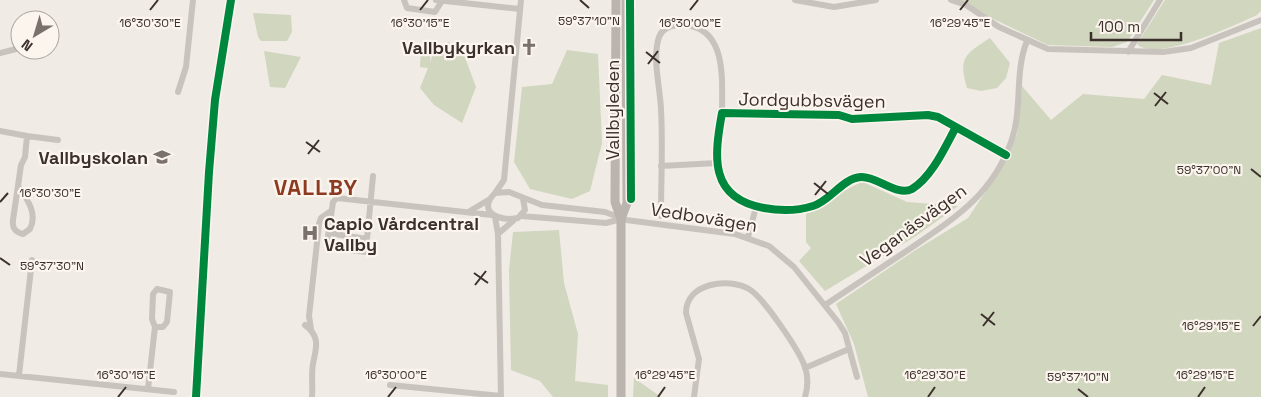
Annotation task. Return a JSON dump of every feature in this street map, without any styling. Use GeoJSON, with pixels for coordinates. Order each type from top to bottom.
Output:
{"type":"FeatureCollection","features":[{"type":"Feature","properties":{"kind":"main road","name":"Vallbyleden"},"geometry":{"type":"LineString","coordinates":[[616,0],[615,202],[621,219],[622,397]]}},
{"type":"Feature","properties":{"kind":"main road","name":"Vallbyleden"},"geometry":{"type":"LineString","coordinates":[[621,219],[627,203],[626,0]]}},
{"type":"Feature","properties":{"kind":"street"},"geometry":{"type":"LineString","coordinates":[[178,92],[186,66],[193,0]]}},
{"type":"Feature","properties":{"kind":"street"},"geometry":{"type":"LineString","coordinates":[[404,0],[407,8],[435,12],[439,0],[520,9]]}},
{"type":"Feature","properties":{"kind":"street"},"geometry":{"type":"LineString","coordinates":[[469,211],[490,199],[504,180],[521,0]]}},
{"type":"Feature","properties":{"kind":"street"},"geometry":{"type":"LineString","coordinates":[[795,0],[834,7],[876,0]]}},
{"type":"Feature","properties":{"kind":"street"},"geometry":{"type":"LineString","coordinates":[[951,0],[966,5],[999,26],[1048,50],[1128,52],[1181,50],[1261,20]]}},
{"type":"Feature","properties":{"kind":"street"},"geometry":{"type":"LineString","coordinates":[[1128,52],[1160,0]]}},
{"type":"Feature","properties":{"kind":"street"},"geometry":{"type":"LineString","coordinates":[[661,216],[661,111],[656,48],[660,34],[669,26],[686,25],[699,29],[713,40],[719,54],[721,69],[722,113]]}},
{"type":"Feature","properties":{"kind":"street","name":"Veganäsvägen"},"geometry":{"type":"LineString","coordinates":[[825,305],[963,212],[987,187],[1006,155],[1015,129],[1022,53],[1027,41]]}},
{"type":"Feature","properties":{"kind":"street","name":"Jordgubbsvägen"},"geometry":{"type":"LineString","coordinates":[[956,127],[933,166],[921,181],[910,190],[900,190],[862,177],[853,179],[814,206],[776,210],[756,207],[734,196],[722,183],[717,163],[717,140],[722,113],[838,114],[852,119],[928,115],[938,117],[956,127],[1006,155]]}},
{"type":"Feature","properties":{"kind":"street"},"geometry":{"type":"LineString","coordinates":[[0,131],[58,140]]}},
{"type":"Feature","properties":{"kind":"street"},"geometry":{"type":"LineString","coordinates":[[18,186],[30,204],[33,215],[30,229],[23,234],[16,231],[12,225],[21,165],[25,157],[27,136]]}},
{"type":"Feature","properties":{"kind":"street"},"geometry":{"type":"LineString","coordinates":[[661,166],[717,163]]}},
{"type":"Feature","properties":{"kind":"street"},"geometry":{"type":"LineString","coordinates":[[373,176],[371,201],[366,252],[332,248],[327,243],[332,202],[337,198],[371,201],[469,211],[506,220],[520,217],[606,223],[621,219]]}},
{"type":"Feature","properties":{"kind":"street"},"geometry":{"type":"LineString","coordinates":[[504,180],[515,194]]}},
{"type":"Feature","properties":{"kind":"street"},"geometry":{"type":"LineString","coordinates":[[495,194],[503,191],[542,205],[604,212],[621,219]]}},
{"type":"Feature","properties":{"kind":"street"},"geometry":{"type":"LineString","coordinates":[[390,385],[501,397],[498,234],[494,216],[489,209],[490,199]]}},
{"type":"Feature","properties":{"kind":"street"},"geometry":{"type":"LineString","coordinates":[[498,234],[509,222],[520,217],[525,210],[523,199]]}},
{"type":"Feature","properties":{"kind":"street"},"geometry":{"type":"LineString","coordinates":[[748,237],[756,207]]}},
{"type":"Feature","properties":{"kind":"street"},"geometry":{"type":"LineString","coordinates":[[312,397],[313,366],[317,348],[315,335],[308,327],[309,316],[319,224],[324,215],[331,211]]}},
{"type":"Feature","properties":{"kind":"street","name":"Vedbovägen"},"geometry":{"type":"LineString","coordinates":[[621,219],[748,237],[770,246],[785,257],[825,305],[844,333],[857,377]]}},
{"type":"Feature","properties":{"kind":"street"},"geometry":{"type":"LineString","coordinates":[[329,228],[334,234],[367,239]]}},
{"type":"Feature","properties":{"kind":"street"},"geometry":{"type":"LineString","coordinates":[[19,375],[32,260]]}},
{"type":"Feature","properties":{"kind":"street"},"geometry":{"type":"LineString","coordinates":[[694,397],[699,359],[686,308],[689,298],[694,292],[710,285],[740,285],[755,293],[794,347],[805,368],[807,386],[805,397]]}},
{"type":"Feature","properties":{"kind":"street"},"geometry":{"type":"LineString","coordinates":[[148,390],[155,327],[152,319],[153,294],[158,289],[164,289],[170,292],[167,322],[163,328],[155,327]]}},
{"type":"Feature","properties":{"kind":"street"},"geometry":{"type":"LineString","coordinates":[[805,368],[849,349]]}},
{"type":"Feature","properties":{"kind":"street"},"geometry":{"type":"LineString","coordinates":[[0,374],[174,392]]}},
{"type":"Feature","properties":{"kind":"green space"},"geometry":{"type":"Polygon","coordinates":[[[954,0],[1154,0],[1127,42],[1112,47],[1048,45],[954,0]]]}},
{"type":"Feature","properties":{"kind":"green space"},"geometry":{"type":"Polygon","coordinates":[[[1165,0],[1261,0],[1261,11],[1257,15],[1214,34],[1178,46],[1147,49],[1137,44],[1165,0]]]}},
{"type":"Feature","properties":{"kind":"green space"},"geometry":{"type":"Polygon","coordinates":[[[253,13],[291,15],[292,32],[287,41],[261,41],[258,37],[253,13]]]}},
{"type":"Feature","properties":{"kind":"green space"},"geometry":{"type":"Polygon","coordinates":[[[1261,28],[1261,397],[868,397],[854,344],[836,304],[914,251],[968,218],[1008,158],[1017,134],[1022,86],[1051,120],[1083,94],[1144,99],[1162,75],[1211,85],[1219,43],[1261,28]]]}},
{"type":"Feature","properties":{"kind":"green space"},"geometry":{"type":"Polygon","coordinates":[[[990,38],[1010,63],[1006,78],[997,88],[981,91],[967,88],[963,70],[966,58],[975,48],[990,38]]]}},
{"type":"Feature","properties":{"kind":"green space"},"geometry":{"type":"Polygon","coordinates":[[[449,42],[464,55],[476,87],[462,123],[434,105],[420,88],[428,68],[420,67],[421,46],[431,47],[430,62],[436,47],[449,42]]]}},
{"type":"Feature","properties":{"kind":"green space"},"geometry":{"type":"Polygon","coordinates":[[[567,50],[598,54],[602,143],[590,191],[572,199],[530,189],[514,162],[522,87],[552,84],[567,50]]]}},
{"type":"Feature","properties":{"kind":"green space"},"geometry":{"type":"Polygon","coordinates":[[[264,51],[301,57],[285,88],[270,87],[264,51]]]}},
{"type":"Feature","properties":{"kind":"green space"},"geometry":{"type":"Polygon","coordinates":[[[863,182],[907,202],[958,206],[916,236],[825,291],[799,261],[811,248],[806,242],[806,213],[821,207],[848,189],[863,182]]]}},
{"type":"Feature","properties":{"kind":"green space"},"geometry":{"type":"Polygon","coordinates":[[[559,230],[564,283],[578,334],[575,381],[608,385],[608,397],[553,397],[540,381],[511,370],[509,270],[513,232],[559,230]]]}},
{"type":"Feature","properties":{"kind":"green space"},"geometry":{"type":"Polygon","coordinates":[[[634,378],[661,397],[633,397],[634,378]]]}},
{"type":"Feature","properties":{"kind":"cycle path"},"geometry":{"type":"LineString","coordinates":[[196,397],[215,100],[231,0]]}},
{"type":"Feature","properties":{"kind":"cycle path"},"geometry":{"type":"LineString","coordinates":[[630,0],[631,199]]}},
{"type":"Feature","properties":{"kind":"cycle path"},"geometry":{"type":"LineString","coordinates":[[956,127],[952,135],[947,143],[943,152],[926,177],[912,189],[906,191],[867,178],[854,178],[842,185],[825,200],[813,206],[795,210],[776,210],[746,203],[733,195],[724,185],[719,173],[717,145],[722,113],[839,115],[852,119],[928,115],[938,117],[1006,155]]}},
{"type":"Feature","properties":{"kind":"place","name":"Vallbykyrkan"},"geometry":{"type":"Point","coordinates":[529,47]}},
{"type":"Feature","properties":{"kind":"place","name":"Vallbyskolan"},"geometry":{"type":"Point","coordinates":[162,157]}},
{"type":"Feature","properties":{"kind":"place","name":"Capio Vårdcentral Vallby"},"geometry":{"type":"Point","coordinates":[310,233]}},
{"type":"Feature","properties":{"kind":"district","name":"VALLBY"},"geometry":{"type":"Point","coordinates":[316,187]}}]}
